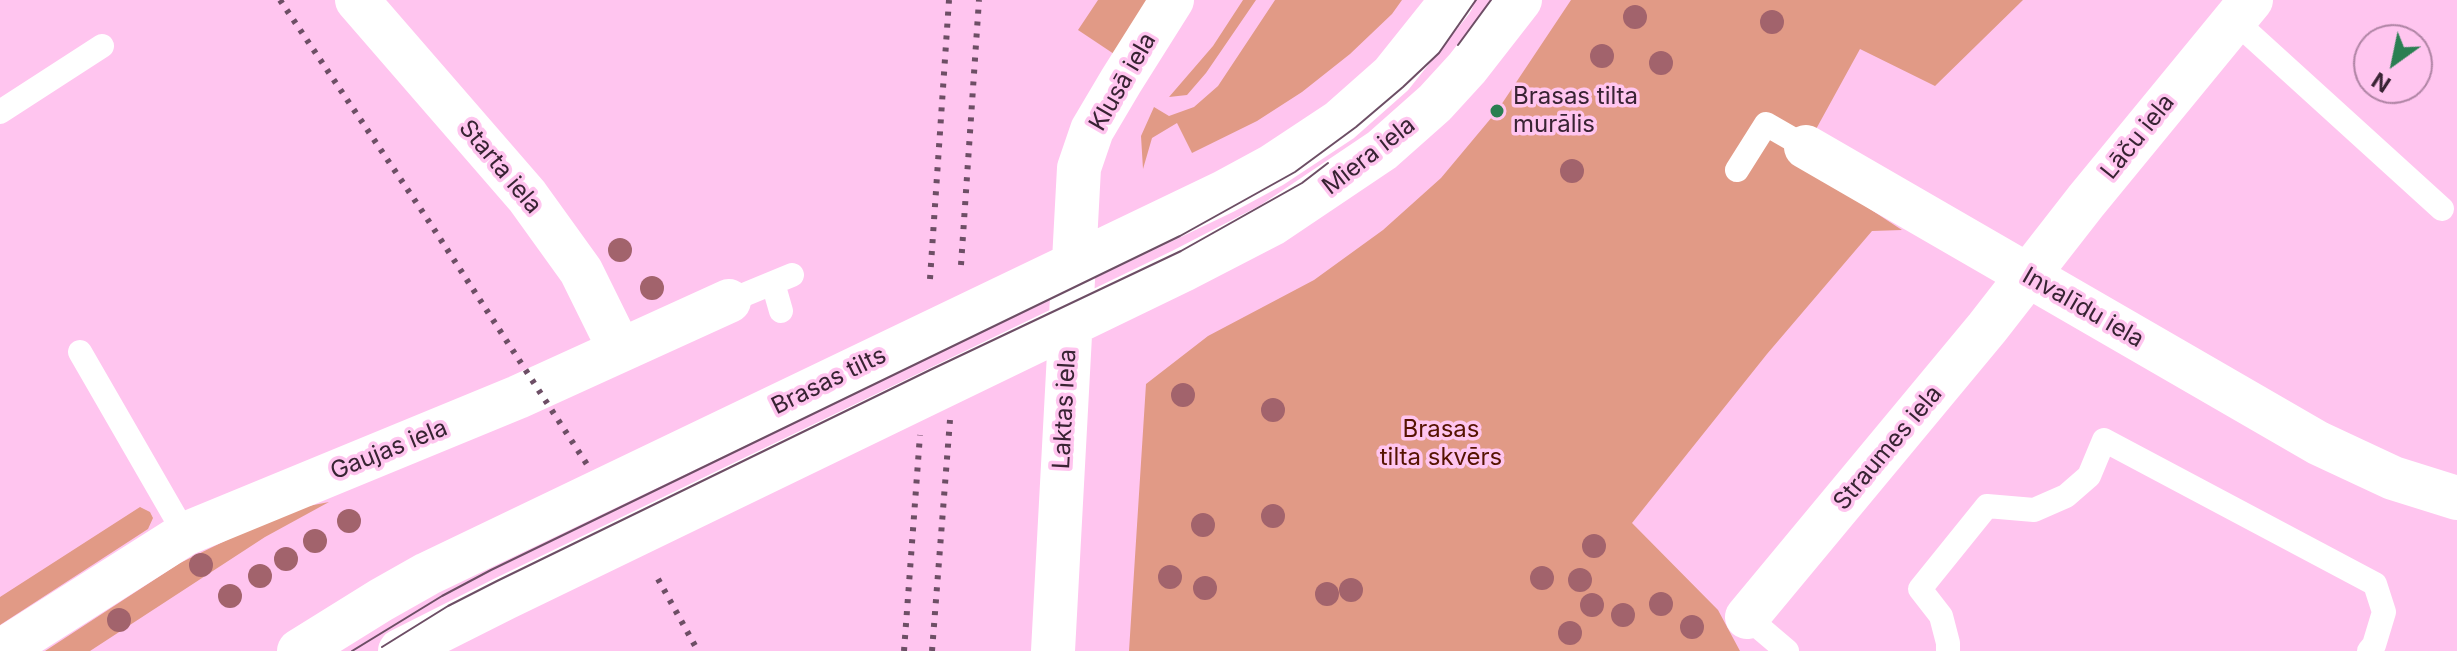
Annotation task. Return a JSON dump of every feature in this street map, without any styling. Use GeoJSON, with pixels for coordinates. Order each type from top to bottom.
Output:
{"type":"FeatureCollection","features":[{"type":"Feature","properties":{"kind":"street","name":"Starta iela"},"geometry":{"type":"LineString","coordinates":[[357,0],[527,196],[581,271],[620,350]]}},
{"type":"Feature","properties":{"kind":"street","name":"Klusā iela"},"geometry":{"type":"LineString","coordinates":[[1079,168],[1092,130],[1172,0]]}},
{"type":"Feature","properties":{"kind":"street","name":"Miera iela"},"geometry":{"type":"LineString","coordinates":[[1178,214],[1272,166],[1340,121],[1392,75],[1452,0]]}},
{"type":"Feature","properties":{"kind":"street","name":"Miera iela"},"geometry":{"type":"LineString","coordinates":[[400,651],[1272,224],[1382,150],[1435,103],[1467,68],[1520,0]]}},
{"type":"Feature","properties":{"kind":"street","name":"Lāču iela"},"geometry":{"type":"LineString","coordinates":[[2027,276],[2242,10]]}},
{"type":"Feature","properties":{"kind":"street","name":"Invalīdu iela"},"geometry":{"type":"LineString","coordinates":[[1806,147],[2318,443],[2393,478],[2457,498]]}},
{"type":"Feature","properties":{"kind":"street","name":"Laktas iela"},"geometry":{"type":"LineString","coordinates":[[1053,651],[1079,168]]}},
{"type":"Feature","properties":{"kind":"street","name":"Brasas tilts"},"geometry":{"type":"LineString","coordinates":[[299,651],[427,574],[1178,214]]}},
{"type":"Feature","properties":{"kind":"street","name":"Straumes iela"},"geometry":{"type":"LineString","coordinates":[[1747,617],[2027,276]]}},
{"type":"Feature","properties":{"kind":"street","name":"Gaujas iela"},"geometry":{"type":"LineString","coordinates":[[1,651],[185,534],[505,402],[729,301]]}},
{"type":"Feature","properties":{"kind":"lane"},"geometry":{"type":"LineString","coordinates":[[2242,10],[2442,209]]}},
{"type":"Feature","properties":{"kind":"lane"},"geometry":{"type":"LineString","coordinates":[[0,112],[102,46]]}},
{"type":"Feature","properties":{"kind":"lane","name":"Invalīdu iela"},"geometry":{"type":"LineString","coordinates":[[1737,170],[1766,124],[1806,147]]}},
{"type":"Feature","properties":{"kind":"lane","name":"Gaujas iela"},"geometry":{"type":"LineString","coordinates":[[729,301],[782,279],[781,311]]}},
{"type":"Feature","properties":{"kind":"lane"},"geometry":{"type":"LineString","coordinates":[[80,352],[185,534]]}},
{"type":"Feature","properties":{"kind":"lane"},"geometry":{"type":"LineString","coordinates":[[1948,651],[1941,616],[1920,589],[1987,506],[2034,510],[2066,496],[2089,476],[2104,440],[2375,584],[2384,612],[2374,645],[2369,651]]}},
{"type":"Feature","properties":{"kind":"lane"},"geometry":{"type":"LineString","coordinates":[[1747,617],[1787,651]]}},
{"type":"Feature","properties":{"kind":"green space"},"geometry":{"type":"Polygon","coordinates":[[[1098,0],[1149,0],[1114,54],[1078,30],[1098,0]]]}},
{"type":"Feature","properties":{"kind":"green space"},"geometry":{"type":"Polygon","coordinates":[[[1243,0],[1256,0],[1206,73],[1187,95],[1169,97],[1213,46],[1243,0]]]}},
{"type":"Feature","properties":{"kind":"green space"},"geometry":{"type":"Polygon","coordinates":[[[1275,0],[1402,0],[1392,14],[1350,54],[1302,92],[1257,121],[1192,153],[1177,123],[1152,138],[1143,169],[1141,136],[1154,107],[1169,116],[1194,107],[1218,86],[1275,0]]]}},
{"type":"Feature","properties":{"kind":"green space","name":"Brasas tilta skvērs"},"geometry":{"type":"Polygon","coordinates":[[[1571,0],[2023,0],[1935,86],[1860,49],[1798,162],[1902,230],[1872,231],[1767,354],[1632,523],[1718,610],[1740,651],[1129,651],[1146,384],[1208,336],[1314,280],[1383,230],[1441,178],[1497,111],[1571,0]]]}},
{"type":"Feature","properties":{"kind":"green space"},"geometry":{"type":"Polygon","coordinates":[[[329,502],[265,537],[90,651],[45,651],[180,563],[288,510],[329,502]]]}},
{"type":"Feature","properties":{"kind":"green space"},"geometry":{"type":"Polygon","coordinates":[[[140,507],[150,512],[153,518],[148,529],[0,625],[0,597],[140,507]]]}},
{"type":"Feature","properties":{"kind":"tram line"},"geometry":{"type":"LineString","coordinates":[[352,651],[491,570],[1180,236],[1295,172],[1356,127],[1439,53],[1476,0]]}},
{"type":"Feature","properties":{"kind":"tram line"},"geometry":{"type":"LineString","coordinates":[[1458,45],[1491,0]]}},
{"type":"Feature","properties":{"kind":"tram line"},"geometry":{"type":"LineString","coordinates":[[382,647],[448,606],[497,581],[1181,251],[1302,183],[1328,163]]}},
{"type":"Feature","properties":{"kind":"railway"},"geometry":{"type":"LineString","coordinates":[[280,0],[588,466]]}},
{"type":"Feature","properties":{"kind":"railway"},"geometry":{"type":"LineString","coordinates":[[930,279],[949,0]]}},
{"type":"Feature","properties":{"kind":"railway"},"geometry":{"type":"LineString","coordinates":[[961,265],[979,0]]}},
{"type":"Feature","properties":{"kind":"railway"},"geometry":{"type":"LineString","coordinates":[[932,651],[950,420]]}},
{"type":"Feature","properties":{"kind":"railway"},"geometry":{"type":"LineString","coordinates":[[904,651],[920,435]]}},
{"type":"Feature","properties":{"kind":"railway"},"geometry":{"type":"LineString","coordinates":[[658,579],[698,651]]}},
{"type":"Feature","properties":{"kind":"place","name":"Brasas tilta murālis"},"geometry":{"type":"Point","coordinates":[1497,111]}}]}
